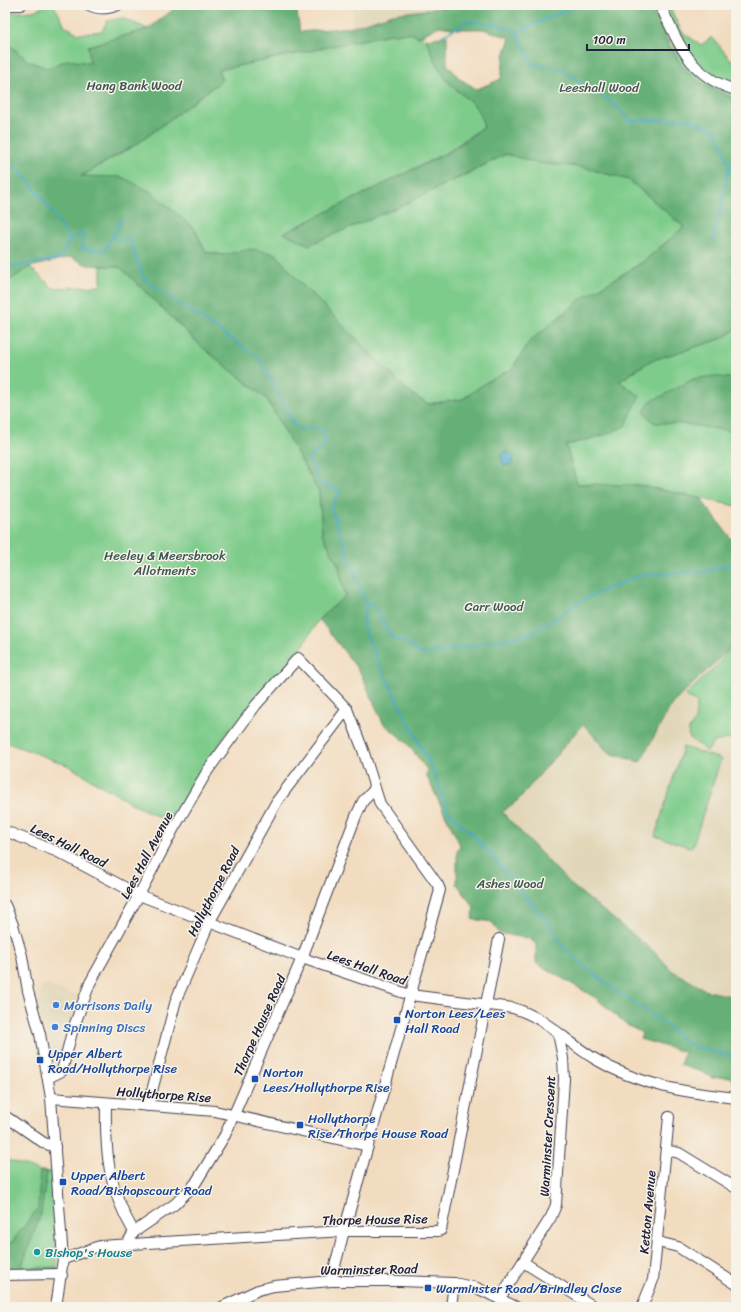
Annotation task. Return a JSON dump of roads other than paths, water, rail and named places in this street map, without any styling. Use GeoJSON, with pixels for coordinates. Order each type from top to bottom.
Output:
{"type":"FeatureCollection","features":[{"type":"Feature","properties":{"kind":"street"},"geometry":{"type":"LineString","coordinates":[[8,5],[22,5]]}},
{"type":"Feature","properties":{"kind":"street"},"geometry":{"type":"LineString","coordinates":[[89,5],[98,9],[118,5]]}},
{"type":"Feature","properties":{"kind":"street"},"geometry":{"type":"LineString","coordinates":[[660,5],[683,52],[693,65],[716,82],[736,90]]}},
{"type":"Feature","properties":{"kind":"street","name":"Lees Hall Avenue"},"geometry":{"type":"LineString","coordinates":[[48,1078],[62,1071],[72,1032],[90,983],[140,895],[174,828],[208,770],[256,705],[298,658],[347,710]]}},
{"type":"Feature","properties":{"kind":"street"},"geometry":{"type":"LineString","coordinates":[[331,1281],[440,890],[438,885],[380,804],[347,710]]}},
{"type":"Feature","properties":{"kind":"street","name":"Hollythorpe Road"},"geometry":{"type":"LineString","coordinates":[[148,1106],[176,1000],[210,921],[277,801],[347,710]]}},
{"type":"Feature","properties":{"kind":"street","name":"Thorpe House Road"},"geometry":{"type":"LineString","coordinates":[[126,1245],[134,1232],[175,1204],[195,1184],[225,1135],[302,958],[356,816],[363,801],[375,790]]}},
{"type":"Feature","properties":{"kind":"street","name":"Lees Hall Road"},"geometry":{"type":"LineString","coordinates":[[5,831],[58,852],[140,895],[302,958],[410,995],[512,1008],[527,1012],[540,1018],[558,1033],[611,1069],[666,1088],[698,1094],[731,1097]]}},
{"type":"Feature","properties":{"kind":"street"},"geometry":{"type":"LineString","coordinates":[[5,905],[14,925],[22,956],[28,991],[40,1034],[51,1098],[63,1259],[62,1275],[56,1307]]}},
{"type":"Feature","properties":{"kind":"street","name":"Thorpe House Rise"},"geometry":{"type":"LineString","coordinates":[[63,1259],[75,1256],[82,1251],[100,1246],[344,1231],[438,1231],[442,1227],[499,939]]}},
{"type":"Feature","properties":{"kind":"street","name":"Warminster Crescent"},"geometry":{"type":"LineString","coordinates":[[500,1298],[556,1205],[564,1079],[563,1058],[558,1033]]}},
{"type":"Feature","properties":{"kind":"street","name":"Hollythorpe Rise"},"geometry":{"type":"LineString","coordinates":[[51,1098],[148,1106],[194,1108],[215,1111],[368,1146]]}},
{"type":"Feature","properties":{"kind":"street"},"geometry":{"type":"LineString","coordinates":[[106,1103],[105,1136],[112,1186],[122,1211],[134,1232]]}},
{"type":"Feature","properties":{"kind":"street"},"geometry":{"type":"LineString","coordinates":[[5,1116],[44,1143],[55,1148]]}},
{"type":"Feature","properties":{"kind":"street","name":"Ketton Avenue"},"geometry":{"type":"LineString","coordinates":[[642,1307],[653,1284],[669,1117]]}},
{"type":"Feature","properties":{"kind":"street"},"geometry":{"type":"LineString","coordinates":[[666,1150],[679,1153],[736,1188]]}},
{"type":"Feature","properties":{"kind":"street"},"geometry":{"type":"LineString","coordinates":[[658,1242],[678,1247],[736,1284]]}},
{"type":"Feature","properties":{"kind":"street"},"geometry":{"type":"LineString","coordinates":[[523,1262],[593,1306]]}},
{"type":"Feature","properties":{"kind":"street"},"geometry":{"type":"LineString","coordinates":[[5,1275],[62,1275]]}},
{"type":"Feature","properties":{"kind":"street","name":"Warminster Road"},"geometry":{"type":"LineString","coordinates":[[222,1307],[258,1290],[274,1286],[331,1281],[429,1281],[454,1283],[477,1288],[516,1307]]}},
{"type":"Feature","properties":{"kind":"street"},"geometry":{"type":"LineString","coordinates":[[451,1307],[454,1283]]}},
{"type":"Feature","properties":{"kind":"water"},"geometry":{"type":"Polygon","coordinates":[[[506,451],[514,457],[512,464],[505,466],[501,459],[502,455],[506,451]]]}},
{"type":"Feature","properties":{"kind":"waterway"},"geometry":{"type":"LineString","coordinates":[[442,36],[468,21],[495,24],[517,32],[577,5]]}},
{"type":"Feature","properties":{"kind":"waterway"},"geometry":{"type":"LineString","coordinates":[[517,32],[532,64],[563,70],[615,105],[631,121],[688,119],[716,130],[729,165],[736,172]]}},
{"type":"Feature","properties":{"kind":"waterway"},"geometry":{"type":"LineString","coordinates":[[15,166],[46,203],[70,240]]}},
{"type":"Feature","properties":{"kind":"waterway"},"geometry":{"type":"LineString","coordinates":[[713,241],[729,166]]}},
{"type":"Feature","properties":{"kind":"waterway"},"geometry":{"type":"LineString","coordinates":[[5,268],[59,259],[70,240],[83,232],[82,249],[106,250],[122,219]]}},
{"type":"Feature","properties":{"kind":"waterway"},"geometry":{"type":"LineString","coordinates":[[111,238],[130,240],[144,279],[259,358],[296,428],[322,429],[326,444],[309,458],[319,483],[340,490],[331,508],[366,604],[363,626],[381,668],[430,764],[448,811],[477,839],[550,925],[565,950],[609,986],[664,1023],[686,1043],[701,1049],[736,1057]]}},
{"type":"Feature","properties":{"kind":"waterway"},"geometry":{"type":"LineString","coordinates":[[366,604],[373,605],[392,638],[405,642],[422,655],[530,634],[586,598],[640,575],[702,572],[736,563]]}},
{"type":"Feature","properties":{"kind":"place","name":"Morrisons Daily"},"geometry":{"type":"Point","coordinates":[56,1005]}},
{"type":"Feature","properties":{"kind":"place","name":"Norton Lees/Lees Hall Road"},"geometry":{"type":"Point","coordinates":[397,1020]}},
{"type":"Feature","properties":{"kind":"place","name":"Spinning Discs"},"geometry":{"type":"Point","coordinates":[55,1027]}},
{"type":"Feature","properties":{"kind":"place","name":"Upper Albert Road/Hollythorpe Rise"},"geometry":{"type":"Point","coordinates":[40,1060]}},
{"type":"Feature","properties":{"kind":"place","name":"Norton Lees/Hollythorpe Rise"},"geometry":{"type":"Point","coordinates":[255,1079]}},
{"type":"Feature","properties":{"kind":"place","name":"Hollythorpe Rise/Thorpe House Road"},"geometry":{"type":"Point","coordinates":[300,1125]}},
{"type":"Feature","properties":{"kind":"place","name":"Upper Albert Road/Bishopscourt Road"},"geometry":{"type":"Point","coordinates":[63,1182]}},
{"type":"Feature","properties":{"kind":"place","name":"Bishop's House"},"geometry":{"type":"Point","coordinates":[37,1252]}},
{"type":"Feature","properties":{"kind":"place","name":"Warminster Road/Brindley Close"},"geometry":{"type":"Point","coordinates":[428,1288]}},
{"type":"Feature","properties":{"kind":"park label","name":"Hang Bank Wood"},"geometry":{"type":"Point","coordinates":[134,85]}},
{"type":"Feature","properties":{"kind":"park label","name":"Leeshall Wood"},"geometry":{"type":"Point","coordinates":[599,87]}},
{"type":"Feature","properties":{"kind":"park label","name":"Heeley & Meersbrook Allotments"},"geometry":{"type":"Point","coordinates":[165,562]}},
{"type":"Feature","properties":{"kind":"park label","name":"Carr Wood"},"geometry":{"type":"Point","coordinates":[494,606]}},
{"type":"Feature","properties":{"kind":"park label","name":"Ashes Wood"},"geometry":{"type":"Point","coordinates":[510,883]}}]}
